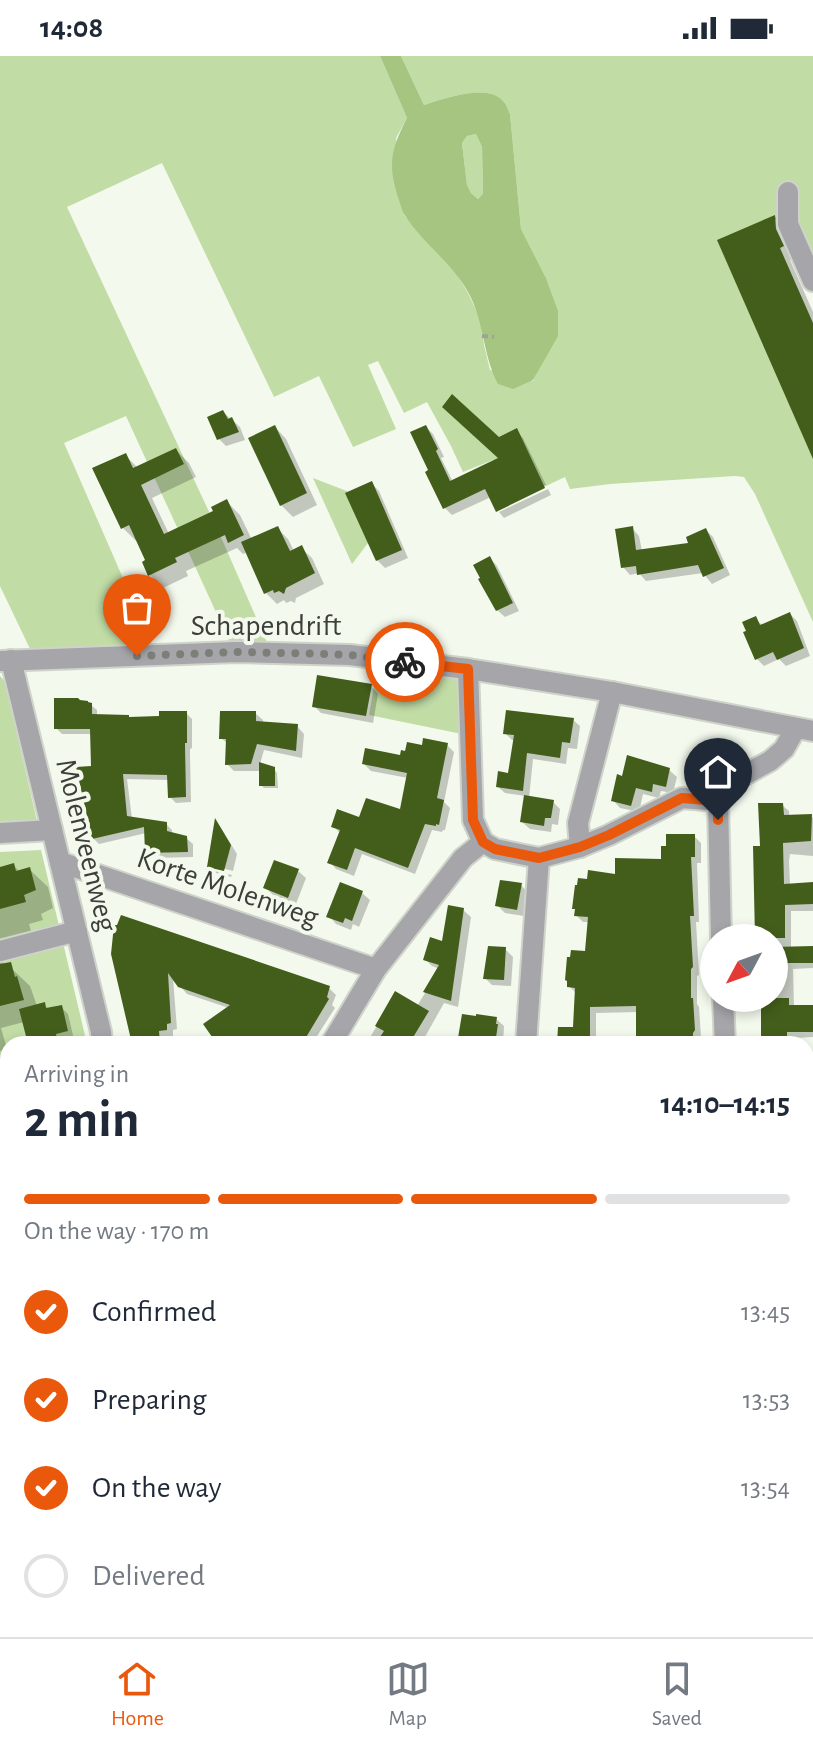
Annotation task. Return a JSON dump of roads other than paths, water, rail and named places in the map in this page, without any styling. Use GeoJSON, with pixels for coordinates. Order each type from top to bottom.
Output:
{"type":"FeatureCollection","features":[{"type":"Feature","properties":{"kind":"street"},"geometry":{"type":"LineString","coordinates":[[788,192],[788,224],[813,281]]}},
{"type":"Feature","properties":{"kind":"street","name":"Schapendrift"},"geometry":{"type":"LineString","coordinates":[[6,660],[236,652],[350,655],[468,669],[612,692],[804,729]]}},
{"type":"Feature","properties":{"kind":"street","name":"Molenveenweg"},"geometry":{"type":"LineString","coordinates":[[6,660],[52,830],[101,1036]]}},
{"type":"Feature","properties":{"kind":"street"},"geometry":{"type":"LineString","coordinates":[[468,669],[473,820],[483,842],[495,849],[539,858],[609,835],[682,798],[718,801]]}},
{"type":"Feature","properties":{"kind":"street"},"geometry":{"type":"LineString","coordinates":[[580,847],[578,823],[612,692]]}},
{"type":"Feature","properties":{"kind":"street"},"geometry":{"type":"LineString","coordinates":[[721,924],[718,801],[737,779],[770,761],[804,729]]}},
{"type":"Feature","properties":{"kind":"street"},"geometry":{"type":"LineString","coordinates":[[0,833],[52,830]]}},
{"type":"Feature","properties":{"kind":"street"},"geometry":{"type":"LineString","coordinates":[[336,1036],[376,969],[463,858],[483,842]]}},
{"type":"Feature","properties":{"kind":"street"},"geometry":{"type":"LineString","coordinates":[[527,1036],[539,858]]}},
{"type":"Feature","properties":{"kind":"street","name":"Korte Molenweg"},"geometry":{"type":"LineString","coordinates":[[60,862],[376,969]]}},
{"type":"Feature","properties":{"kind":"street"},"geometry":{"type":"LineString","coordinates":[[0,951],[77,931]]}},
{"type":"Feature","properties":{"kind":"street"},"geometry":{"type":"LineString","coordinates":[[724,1012],[725,1036]]}}]}
